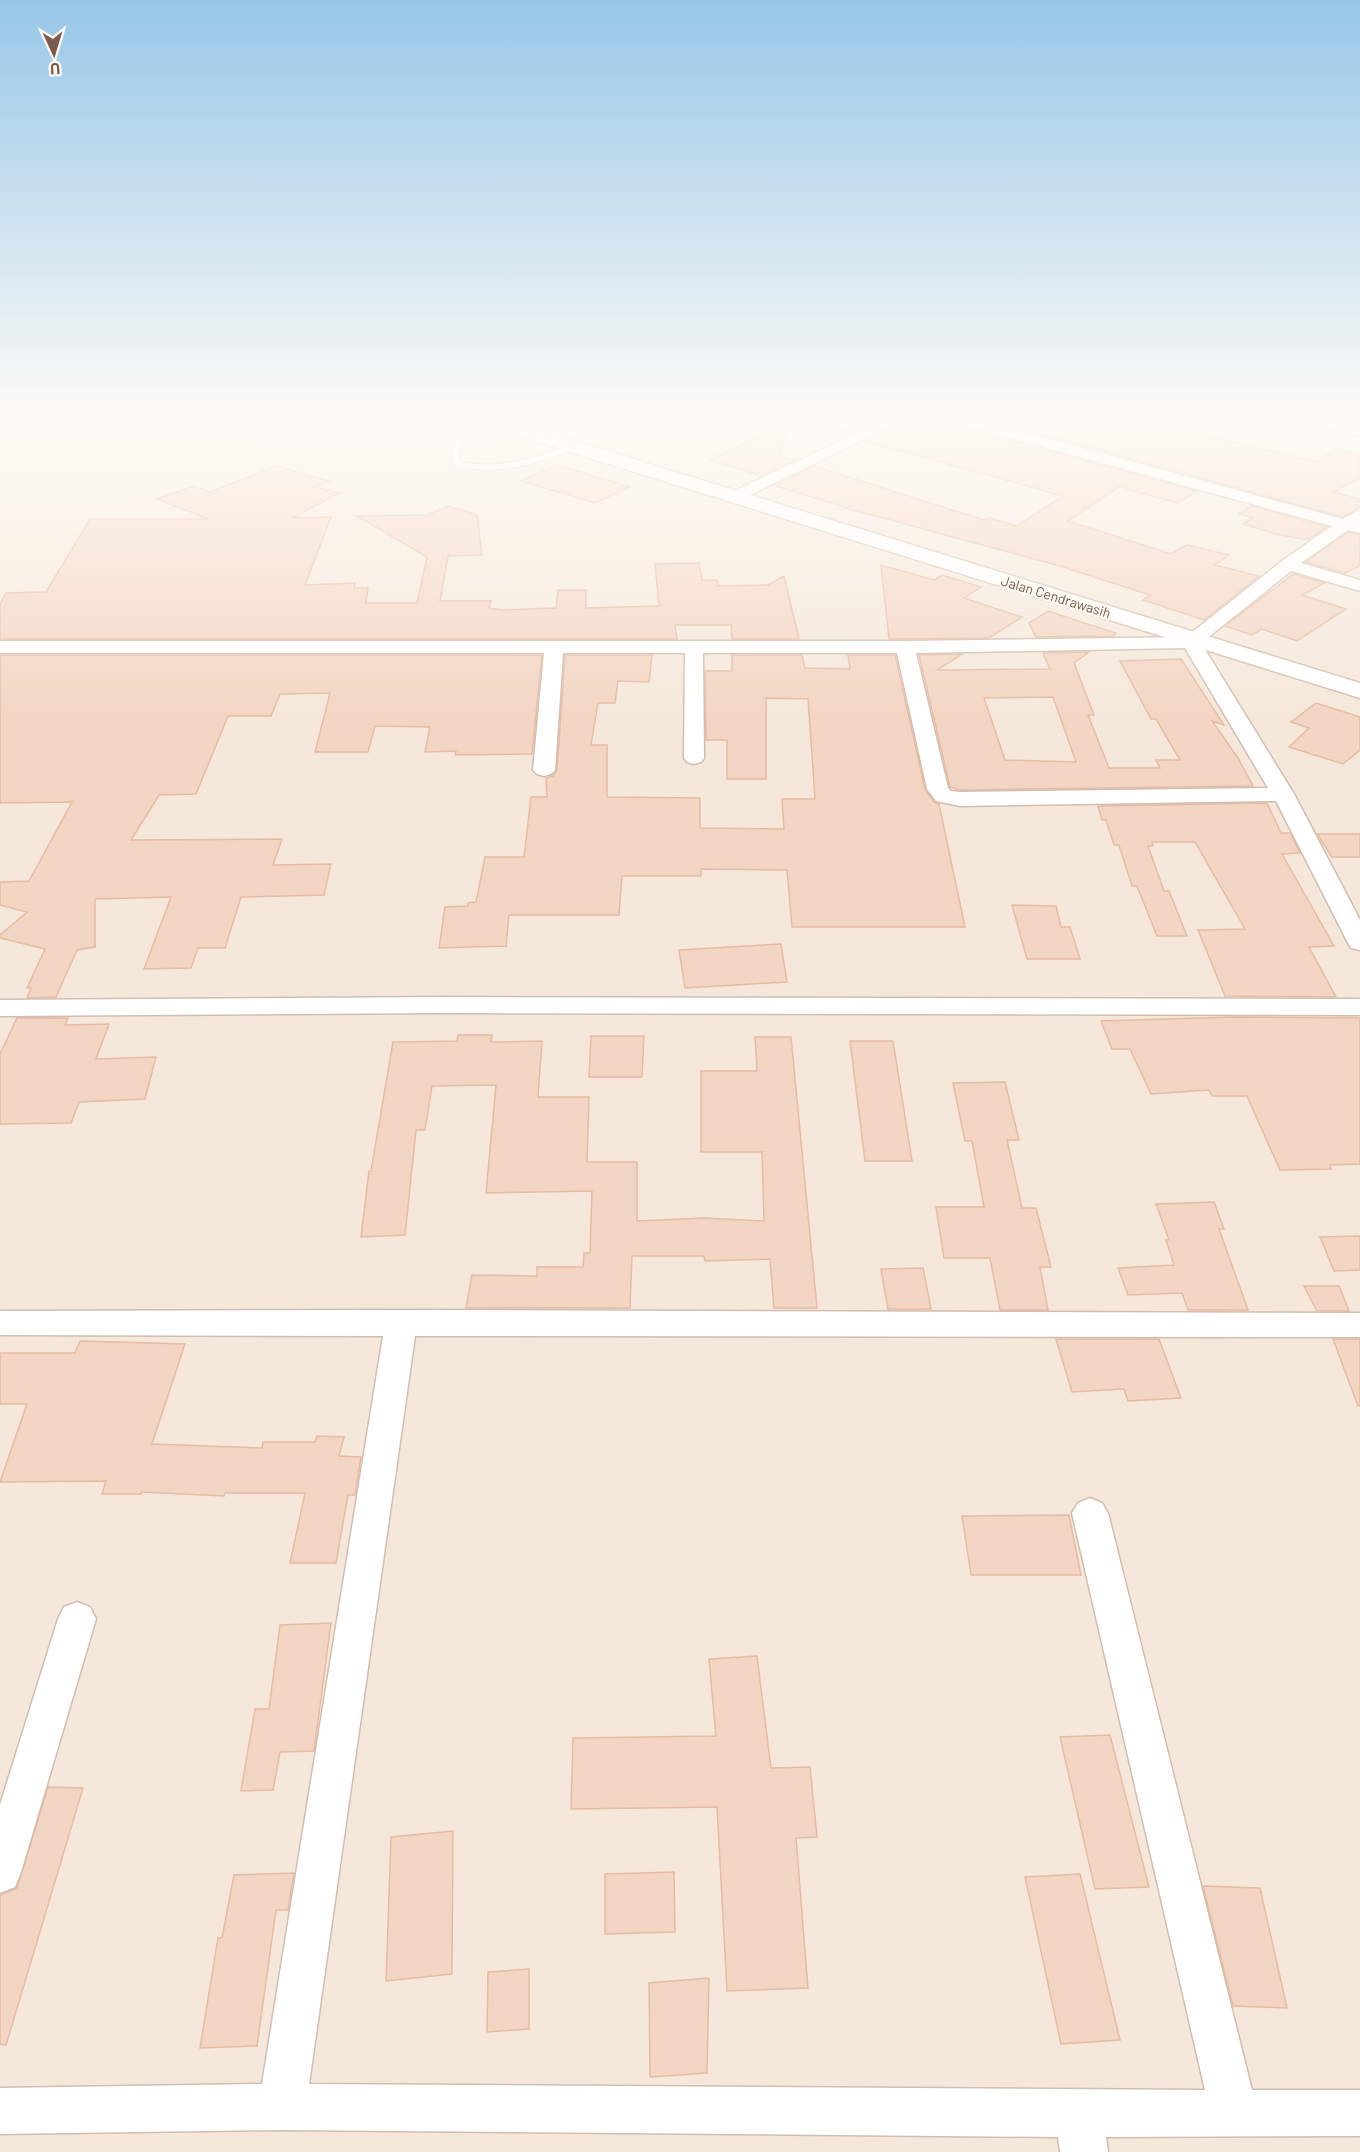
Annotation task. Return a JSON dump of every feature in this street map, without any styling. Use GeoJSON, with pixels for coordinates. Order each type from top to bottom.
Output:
{"type":"FeatureCollection","features":[{"type":"Feature","properties":{"kind":"main road","name":"Jalan Cendrawasih"},"geometry":{"type":"LineString","coordinates":[[810,517],[1360,691]]}},
{"type":"Feature","properties":{"kind":"main road","name":"Jalan Cendrawasih"},"geometry":{"type":"LineString","coordinates":[[1196,638],[1360,683]]}},
{"type":"Feature","properties":{"kind":"street"},"geometry":{"type":"LineString","coordinates":[[1338,517],[1356,522]]}},
{"type":"Feature","properties":{"kind":"street"},"geometry":{"type":"LineString","coordinates":[[0,647],[1143,645],[1196,638],[1288,565],[1356,522]]}},
{"type":"Feature","properties":{"kind":"street"},"geometry":{"type":"LineString","coordinates":[[1288,565],[1360,586]]}},
{"type":"Feature","properties":{"kind":"street"},"geometry":{"type":"LineString","coordinates":[[1196,638],[1284,794],[1360,943]]}},
{"type":"Feature","properties":{"kind":"street"},"geometry":{"type":"LineString","coordinates":[[544,770],[554,646]]}},
{"type":"Feature","properties":{"kind":"street"},"geometry":{"type":"LineString","coordinates":[[694,646],[694,758]]}},
{"type":"Feature","properties":{"kind":"street"},"geometry":{"type":"LineString","coordinates":[[905,647],[938,789],[944,796],[960,799],[1284,794]]}},
{"type":"Feature","properties":{"kind":"street"},"geometry":{"type":"LineString","coordinates":[[0,1008],[443,1005],[1360,1006]]}},
{"type":"Feature","properties":{"kind":"street"},"geometry":{"type":"LineString","coordinates":[[282,2107],[401,1322]]}},
{"type":"Feature","properties":{"kind":"street"},"geometry":{"type":"LineString","coordinates":[[0,1323],[1360,1325]]}},
{"type":"Feature","properties":{"kind":"street"},"geometry":{"type":"LineString","coordinates":[[1090,1513],[1234,2113]]}},
{"type":"Feature","properties":{"kind":"street"},"geometry":{"type":"LineString","coordinates":[[0,1872],[76,1619]]}},
{"type":"Feature","properties":{"kind":"street"},"geometry":{"type":"LineString","coordinates":[[0,2110],[282,2107],[1081,2133],[1234,2113],[1360,2113]]}},
{"type":"Feature","properties":{"kind":"shaded area"},"geometry":{"type":"Polygon","coordinates":[[[0,517],[1360,517],[1360,2152],[0,2152],[0,517]]]}},
{"type":"Feature","properties":{"kind":"building"},"geometry":{"type":"Polygon","coordinates":[[[204,517],[331,517],[305,585],[355,583],[354,588],[368,588],[366,603],[417,603],[427,557],[359,517],[477,517],[482,555],[448,556],[440,601],[491,601],[489,608],[500,610],[556,608],[558,590],[586,590],[586,608],[659,606],[655,564],[699,563],[702,580],[717,580],[718,586],[768,585],[784,576],[799,639],[732,639],[731,625],[675,625],[677,639],[0,639],[0,604],[6,593],[46,592],[90,519],[208,519],[204,517]]]}},
{"type":"Feature","properties":{"kind":"building"},"geometry":{"type":"Polygon","coordinates":[[[881,517],[976,517],[984,520],[989,518],[1017,526],[1030,517],[1073,517],[1068,521],[1171,554],[1187,545],[1229,555],[1215,565],[1259,576],[1204,620],[1143,600],[1150,595],[1060,566],[881,517]]]}},
{"type":"Feature","properties":{"kind":"building"},"geometry":{"type":"Polygon","coordinates":[[[1251,517],[1292,517],[1327,527],[1307,540],[1243,524],[1253,518],[1251,517]]]}},
{"type":"Feature","properties":{"kind":"building"},"geometry":{"type":"Polygon","coordinates":[[[1348,532],[1360,535],[1360,566],[1345,573],[1306,562],[1348,532]]]}},
{"type":"Feature","properties":{"kind":"building"},"geometry":{"type":"Polygon","coordinates":[[[881,565],[934,580],[942,575],[981,587],[964,598],[1022,617],[989,638],[889,639],[881,565]]]}},
{"type":"Feature","properties":{"kind":"building"},"geometry":{"type":"Polygon","coordinates":[[[1293,574],[1325,583],[1302,595],[1346,609],[1297,641],[1262,629],[1252,635],[1225,626],[1293,574]]]}},
{"type":"Feature","properties":{"kind":"building"},"geometry":{"type":"Polygon","coordinates":[[[1048,611],[1116,633],[1113,636],[1036,637],[1029,623],[1048,611]]]}},
{"type":"Feature","properties":{"kind":"building"},"geometry":{"type":"Polygon","coordinates":[[[1089,652],[1074,663],[1094,715],[1088,715],[1109,768],[1160,768],[1156,760],[1180,760],[1156,719],[1151,719],[1120,661],[1181,659],[1224,725],[1212,721],[1238,758],[1253,786],[960,790],[950,787],[919,655],[962,654],[937,670],[1050,669],[1043,653],[1089,652]],[[1053,697],[984,698],[1005,760],[1076,762],[1053,697]]]}},
{"type":"Feature","properties":{"kind":"building"},"geometry":{"type":"Polygon","coordinates":[[[0,655],[542,655],[532,754],[455,755],[456,751],[425,752],[430,727],[375,726],[368,752],[315,752],[330,693],[280,694],[271,716],[228,716],[196,794],[159,795],[131,840],[282,839],[273,865],[331,864],[324,895],[241,897],[225,948],[198,948],[191,968],[144,969],[171,897],[95,899],[95,947],[77,950],[56,997],[27,998],[31,988],[27,988],[45,949],[0,938],[0,935],[27,912],[0,905],[0,882],[29,881],[72,802],[0,803],[0,655]]]}},
{"type":"Feature","properties":{"kind":"building"},"geometry":{"type":"Polygon","coordinates":[[[565,655],[652,655],[649,682],[618,681],[615,703],[598,703],[591,745],[607,745],[607,797],[700,798],[700,828],[784,829],[782,799],[815,799],[808,699],[766,698],[766,779],[727,779],[727,740],[706,740],[705,671],[732,671],[732,655],[802,655],[805,668],[850,669],[848,655],[895,655],[925,789],[934,802],[939,804],[965,927],[792,927],[787,870],[701,869],[701,876],[622,876],[619,915],[509,915],[506,946],[439,948],[445,907],[468,906],[468,903],[476,902],[485,857],[524,857],[531,797],[547,797],[546,778],[553,776],[557,770],[565,655]]]}},
{"type":"Feature","properties":{"kind":"building"},"geometry":{"type":"Polygon","coordinates":[[[1316,703],[1360,717],[1360,750],[1343,764],[1289,747],[1309,728],[1291,722],[1316,703]]]}},
{"type":"Feature","properties":{"kind":"building"},"geometry":{"type":"Polygon","coordinates":[[[1267,803],[1281,833],[1290,833],[1300,853],[1282,854],[1334,946],[1309,947],[1336,997],[1225,996],[1198,930],[1245,929],[1195,842],[1152,842],[1153,846],[1148,846],[1164,891],[1169,891],[1187,936],[1157,936],[1137,886],[1132,886],[1119,845],[1114,845],[1106,820],[1102,820],[1098,806],[1267,803]]]}},
{"type":"Feature","properties":{"kind":"building"},"geometry":{"type":"Polygon","coordinates":[[[1317,834],[1360,834],[1360,857],[1332,857],[1317,834]]]}},
{"type":"Feature","properties":{"kind":"building"},"geometry":{"type":"Polygon","coordinates":[[[1012,905],[1056,906],[1061,927],[1070,927],[1080,959],[1027,959],[1012,905]]]}},
{"type":"Feature","properties":{"kind":"building"},"geometry":{"type":"Polygon","coordinates":[[[781,944],[787,982],[685,988],[679,950],[781,944]]]}},
{"type":"Feature","properties":{"kind":"building"},"geometry":{"type":"Polygon","coordinates":[[[1234,1017],[1360,1018],[1360,1164],[1330,1165],[1331,1169],[1280,1170],[1247,1096],[1212,1096],[1209,1090],[1151,1094],[1130,1049],[1112,1049],[1101,1021],[1234,1017]]]}},
{"type":"Feature","properties":{"kind":"building"},"geometry":{"type":"Polygon","coordinates":[[[17,1018],[68,1018],[65,1025],[109,1024],[96,1059],[156,1057],[145,1099],[79,1102],[71,1123],[0,1124],[0,1054],[17,1018]]]}},
{"type":"Feature","properties":{"kind":"building"},"geometry":{"type":"Polygon","coordinates":[[[458,1035],[492,1035],[491,1042],[542,1041],[538,1097],[589,1097],[587,1162],[637,1162],[637,1221],[703,1218],[764,1221],[762,1152],[701,1152],[701,1071],[757,1071],[755,1037],[791,1037],[817,1308],[774,1308],[770,1259],[705,1261],[704,1256],[632,1256],[630,1308],[466,1308],[472,1275],[537,1276],[537,1267],[583,1267],[584,1253],[590,1253],[592,1191],[486,1193],[496,1085],[432,1086],[425,1130],[416,1130],[405,1235],[361,1237],[369,1171],[371,1171],[393,1042],[457,1041],[458,1035]]]}},
{"type":"Feature","properties":{"kind":"building"},"geometry":{"type":"Polygon","coordinates":[[[591,1036],[644,1036],[642,1077],[589,1077],[591,1036]]]}},
{"type":"Feature","properties":{"kind":"building"},"geometry":{"type":"Polygon","coordinates":[[[850,1041],[893,1041],[912,1161],[865,1161],[850,1041]]]}},
{"type":"Feature","properties":{"kind":"building"},"geometry":{"type":"Polygon","coordinates":[[[1005,1082],[1019,1140],[1007,1140],[1022,1208],[1036,1208],[1051,1267],[1040,1267],[1048,1310],[1000,1310],[990,1258],[944,1258],[936,1207],[984,1207],[972,1141],[965,1141],[953,1083],[1005,1082]]]}},
{"type":"Feature","properties":{"kind":"building"},"geometry":{"type":"Polygon","coordinates":[[[1214,1202],[1224,1229],[1219,1229],[1248,1310],[1188,1310],[1182,1293],[1128,1295],[1118,1268],[1174,1265],[1166,1240],[1169,1240],[1156,1204],[1214,1202]]]}},
{"type":"Feature","properties":{"kind":"building"},"geometry":{"type":"Polygon","coordinates":[[[1360,1236],[1360,1270],[1334,1271],[1320,1237],[1360,1236]]]}},
{"type":"Feature","properties":{"kind":"building"},"geometry":{"type":"Polygon","coordinates":[[[923,1268],[931,1309],[888,1309],[881,1269],[923,1268]]]}},
{"type":"Feature","properties":{"kind":"building"},"geometry":{"type":"Polygon","coordinates":[[[1304,1286],[1339,1286],[1349,1311],[1317,1311],[1304,1286]]]}},
{"type":"Feature","properties":{"kind":"building"},"geometry":{"type":"Polygon","coordinates":[[[1056,1339],[1159,1339],[1181,1398],[1128,1401],[1124,1389],[1072,1392],[1056,1339]]]}},
{"type":"Feature","properties":{"kind":"building"},"geometry":{"type":"Polygon","coordinates":[[[1333,1339],[1360,1339],[1360,1406],[1358,1406],[1333,1339]]]}},
{"type":"Feature","properties":{"kind":"building"},"geometry":{"type":"Polygon","coordinates":[[[80,1341],[185,1344],[152,1444],[262,1448],[263,1442],[315,1442],[317,1436],[344,1437],[339,1456],[361,1457],[355,1495],[348,1495],[336,1563],[290,1563],[305,1493],[225,1493],[224,1496],[141,1492],[141,1494],[102,1494],[106,1481],[0,1482],[27,1404],[0,1404],[0,1353],[75,1353],[80,1341]]]}},
{"type":"Feature","properties":{"kind":"building"},"geometry":{"type":"Polygon","coordinates":[[[1069,1515],[1081,1575],[971,1575],[962,1516],[1069,1515]]]}},
{"type":"Feature","properties":{"kind":"building"},"geometry":{"type":"Polygon","coordinates":[[[331,1623],[314,1751],[280,1752],[273,1790],[241,1791],[255,1709],[269,1709],[280,1625],[331,1623]]]}},
{"type":"Feature","properties":{"kind":"building"},"geometry":{"type":"Polygon","coordinates":[[[757,1656],[771,1768],[810,1767],[817,1837],[796,1838],[808,1988],[727,1991],[717,1807],[571,1809],[573,1738],[716,1736],[709,1659],[757,1656]]]}},
{"type":"Feature","properties":{"kind":"building"},"geometry":{"type":"Polygon","coordinates":[[[1110,1735],[1149,1887],[1095,1889],[1060,1737],[1110,1735]]]}},
{"type":"Feature","properties":{"kind":"building"},"geometry":{"type":"Polygon","coordinates":[[[48,1787],[83,1788],[6,2045],[0,2044],[0,1895],[17,1888],[48,1787]]]}},
{"type":"Feature","properties":{"kind":"building"},"geometry":{"type":"Polygon","coordinates":[[[453,1831],[452,1974],[386,1981],[391,1837],[453,1831]]]}},
{"type":"Feature","properties":{"kind":"building"},"geometry":{"type":"Polygon","coordinates":[[[674,1872],[675,1932],[605,1934],[605,1874],[674,1872]]]}},
{"type":"Feature","properties":{"kind":"building"},"geometry":{"type":"Polygon","coordinates":[[[294,1873],[288,1910],[276,1910],[257,2046],[200,2048],[218,1938],[222,1938],[234,1875],[294,1873]]]}},
{"type":"Feature","properties":{"kind":"building"},"geometry":{"type":"Polygon","coordinates":[[[1080,1874],[1120,2040],[1061,2044],[1025,1877],[1080,1874]]]}},
{"type":"Feature","properties":{"kind":"building"},"geometry":{"type":"Polygon","coordinates":[[[1203,1886],[1260,1888],[1287,2008],[1233,2006],[1203,1886]]]}},
{"type":"Feature","properties":{"kind":"building"},"geometry":{"type":"Polygon","coordinates":[[[529,1969],[529,2029],[487,2032],[488,1972],[529,1969]]]}},
{"type":"Feature","properties":{"kind":"building"},"geometry":{"type":"Polygon","coordinates":[[[709,1978],[707,2073],[650,2077],[649,1983],[709,1978]]]}}]}
